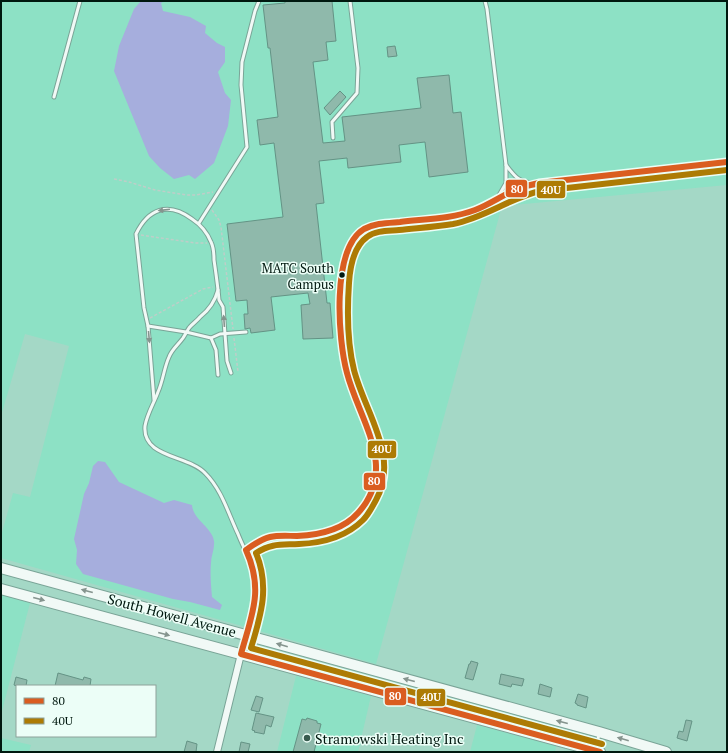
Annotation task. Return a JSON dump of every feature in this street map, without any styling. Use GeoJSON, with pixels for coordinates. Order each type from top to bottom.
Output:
{"type":"FeatureCollection","features":[{"type":"Feature","properties":{"kind":"main road","name":"South Howell Avenue"},"geometry":{"type":"LineString","coordinates":[[1,568],[599,732],[666,752]]}},
{"type":"Feature","properties":{"kind":"main road","name":"South Howell Avenue"},"geometry":{"type":"LineString","coordinates":[[1,589],[597,752]]}},
{"type":"Feature","properties":{"kind":"street"},"geometry":{"type":"LineString","coordinates":[[216,752],[241,654]]}},
{"type":"Feature","properties":{"kind":"lane"},"geometry":{"type":"LineString","coordinates":[[54,97],[80,1]]}},
{"type":"Feature","properties":{"kind":"lane"},"geometry":{"type":"LineString","coordinates":[[199,224],[247,147],[241,85],[242,62],[254,11],[259,1]]}},
{"type":"Feature","properties":{"kind":"lane"},"geometry":{"type":"LineString","coordinates":[[333,138],[332,122],[357,93],[358,68],[350,1]]}},
{"type":"Feature","properties":{"kind":"lane"},"geometry":{"type":"LineString","coordinates":[[485,1],[506,165],[506,183],[496,199]]}},
{"type":"Feature","properties":{"kind":"lane"},"geometry":{"type":"LineString","coordinates":[[506,165],[513,175],[525,183],[539,183],[727,162]]}},
{"type":"Feature","properties":{"kind":"lane"},"geometry":{"type":"LineString","coordinates":[[246,550],[267,538],[317,534],[342,526],[354,517],[364,506],[375,482],[377,468],[376,453],[371,435],[347,374],[340,326],[340,300],[344,267],[347,250],[354,239],[358,234],[373,225],[460,214],[478,208],[517,189],[539,183]]}},
{"type":"Feature","properties":{"kind":"lane"},"geometry":{"type":"LineString","coordinates":[[154,400],[148,326],[136,249],[136,234],[140,225],[153,212],[174,209],[182,212],[199,224],[207,233],[212,245],[218,290],[223,307],[228,361],[231,373]]}},
{"type":"Feature","properties":{"kind":"lane"},"geometry":{"type":"LineString","coordinates":[[218,290],[216,298],[210,307],[190,327],[183,338],[173,348],[168,358],[158,393],[145,426],[146,435],[153,447],[160,452],[189,462],[211,478],[246,550],[255,577],[256,589],[255,601],[241,654]]}},
{"type":"Feature","properties":{"kind":"lane"},"geometry":{"type":"LineString","coordinates":[[148,326],[186,332],[211,338],[220,334],[246,332]]}},
{"type":"Feature","properties":{"kind":"lane"},"geometry":{"type":"LineString","coordinates":[[211,338],[216,350],[218,375]]}},
{"type":"Feature","properties":{"kind":"lane"},"geometry":{"type":"LineString","coordinates":[[597,752],[599,732]]}},
{"type":"Feature","properties":{"kind":"path"},"geometry":{"type":"LineString","coordinates":[[114,179],[155,190],[187,195],[196,195],[219,190]]}},
{"type":"Feature","properties":{"kind":"path"},"geometry":{"type":"LineString","coordinates":[[209,207],[219,220],[238,372]]}},
{"type":"Feature","properties":{"kind":"path"},"geometry":{"type":"LineString","coordinates":[[136,234],[195,244],[207,243],[223,250]]}},
{"type":"Feature","properties":{"kind":"path"},"geometry":{"type":"LineString","coordinates":[[146,319],[153,318],[203,289],[211,288],[227,278]]}},
{"type":"Feature","properties":{"kind":"shaded area"},"geometry":{"type":"Polygon","coordinates":[[[1,1],[727,1],[727,185],[502,206],[376,664],[1,558],[1,536],[13,493],[30,497],[69,346],[25,334],[1,416],[1,1]]]}},
{"type":"Feature","properties":{"kind":"shaded area"},"geometry":{"type":"Polygon","coordinates":[[[1,595],[30,603],[1,715],[1,595]]]}},
{"type":"Feature","properties":{"kind":"shaded area"},"geometry":{"type":"Polygon","coordinates":[[[296,676],[371,696],[358,752],[277,752],[296,676]]]}},
{"type":"Feature","properties":{"kind":"shaded area"},"geometry":{"type":"Polygon","coordinates":[[[477,725],[556,746],[555,752],[470,752],[477,725]]]}},
{"type":"Feature","properties":{"kind":"shaded area"},"geometry":{"type":"Polygon","coordinates":[[[1,738],[31,745],[29,752],[1,752],[1,738]]]}},
{"type":"Feature","properties":{"kind":"water"},"geometry":{"type":"Polygon","coordinates":[[[141,1],[165,1],[161,3],[163,11],[190,17],[206,26],[205,33],[217,43],[225,47],[225,62],[218,72],[225,93],[231,100],[228,126],[214,163],[195,179],[189,175],[174,179],[160,168],[149,156],[114,71],[119,46],[134,9],[141,1]]]}},
{"type":"Feature","properties":{"kind":"water"},"geometry":{"type":"Polygon","coordinates":[[[98,461],[105,462],[119,482],[164,503],[174,500],[192,505],[196,515],[213,536],[214,546],[211,560],[212,597],[222,605],[220,610],[173,599],[83,574],[76,564],[77,550],[74,539],[84,494],[89,483],[93,466],[98,461]]]}},
{"type":"Feature","properties":{"kind":"building"},"geometry":{"type":"Polygon","coordinates":[[[285,1],[332,1],[336,41],[326,42],[328,60],[313,62],[323,143],[345,141],[342,117],[421,108],[417,78],[449,75],[453,113],[461,112],[468,172],[429,177],[425,142],[399,145],[401,162],[348,168],[347,158],[319,161],[324,203],[316,204],[327,303],[330,303],[333,338],[303,339],[301,305],[310,304],[308,293],[271,297],[275,330],[251,333],[250,328],[245,329],[244,314],[248,314],[247,300],[236,301],[227,224],[283,217],[274,143],[260,145],[257,120],[278,117],[270,48],[268,48],[263,5],[285,3],[285,1]]]}},
{"type":"Feature","properties":{"kind":"building"},"geometry":{"type":"Polygon","coordinates":[[[395,46],[397,56],[388,57],[387,47],[395,46]]]}},
{"type":"Feature","properties":{"kind":"building"},"geometry":{"type":"Polygon","coordinates":[[[340,91],[346,97],[330,115],[324,108],[340,91]]]}},
{"type":"Feature","properties":{"kind":"building"},"geometry":{"type":"Polygon","coordinates":[[[471,661],[478,663],[473,680],[465,678],[471,661]]]}},
{"type":"Feature","properties":{"kind":"building"},"geometry":{"type":"Polygon","coordinates":[[[58,673],[83,680],[84,677],[91,679],[90,685],[55,685],[58,673]]]}},
{"type":"Feature","properties":{"kind":"building"},"geometry":{"type":"Polygon","coordinates":[[[501,674],[524,679],[522,686],[512,684],[511,687],[499,684],[501,674]]]}},
{"type":"Feature","properties":{"kind":"building"},"geometry":{"type":"Polygon","coordinates":[[[16,677],[27,680],[26,685],[14,685],[16,677]]]}},
{"type":"Feature","properties":{"kind":"building"},"geometry":{"type":"Polygon","coordinates":[[[540,684],[552,688],[550,697],[538,694],[540,684]]]}},
{"type":"Feature","properties":{"kind":"building"},"geometry":{"type":"Polygon","coordinates":[[[578,694],[588,697],[586,708],[575,703],[578,694]]]}},
{"type":"Feature","properties":{"kind":"building"},"geometry":{"type":"Polygon","coordinates":[[[256,696],[263,698],[259,712],[251,710],[256,696]]]}},
{"type":"Feature","properties":{"kind":"building"},"geometry":{"type":"Polygon","coordinates":[[[256,713],[274,717],[271,727],[266,725],[264,734],[254,732],[255,731],[252,730],[256,713]]]}},
{"type":"Feature","properties":{"kind":"building","name":"Stramowski Heating Inc"},"geometry":{"type":"Polygon","coordinates":[[[307,718],[321,724],[314,752],[293,752],[302,719],[306,720],[307,718]]]}},
{"type":"Feature","properties":{"kind":"building"},"geometry":{"type":"Polygon","coordinates":[[[686,720],[692,721],[687,741],[677,738],[679,731],[683,732],[686,720]]]}},
{"type":"Feature","properties":{"kind":"building"},"geometry":{"type":"Polygon","coordinates":[[[187,741],[197,744],[196,752],[184,752],[187,741]]]}},
{"type":"Feature","properties":{"kind":"building"},"geometry":{"type":"Polygon","coordinates":[[[241,742],[250,744],[248,752],[239,752],[241,742]]]}},
{"type":"Feature","properties":{"kind":"transit line","name":"80"},"geometry":{"type":"LineString","coordinates":[[600,752],[241,654],[252,614],[255,590],[251,564],[246,550],[254,544],[270,537],[322,533],[345,524],[358,513],[370,496],[375,479],[376,461],[367,426],[347,373],[341,339],[340,318],[340,296],[346,255],[353,240],[364,229],[382,224],[438,218],[466,213],[481,208],[518,188],[539,183],[727,162]]}},
{"type":"Feature","properties":{"kind":"transit line","name":"40U"},"geometry":{"type":"LineString","coordinates":[[602,744],[251,648],[261,612],[263,589],[263,578],[256,553],[277,545],[317,542],[342,535],[356,526],[367,515],[376,500],[382,484],[384,467],[382,451],[378,435],[354,370],[348,327],[348,294],[351,264],[355,252],[362,241],[374,233],[383,231],[440,226],[464,221],[486,213],[518,198],[540,191],[727,170]]}},
{"type":"Feature","properties":{"kind":"place","name":"MATC South Campus"},"geometry":{"type":"Point","coordinates":[342,275]}},
{"type":"Feature","properties":{"kind":"place","name":"Stramowski Heating Inc"},"geometry":{"type":"Point","coordinates":[307,738]}}]}
